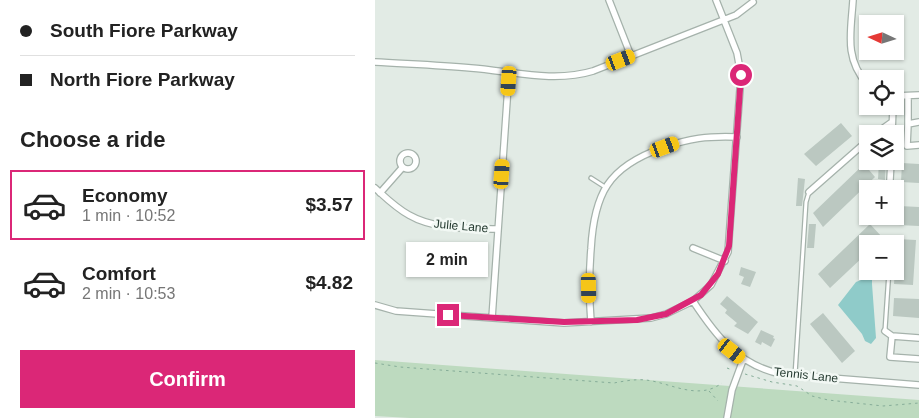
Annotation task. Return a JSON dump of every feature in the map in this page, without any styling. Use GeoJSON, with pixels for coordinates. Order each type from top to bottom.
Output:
{"type":"FeatureCollection","features":[{"type":"Feature","properties":{"kind":"street"},"geometry":{"type":"LineString","coordinates":[[609,0],[631,56]]}},
{"type":"Feature","properties":{"kind":"street"},"geometry":{"type":"LineString","coordinates":[[375,305],[396,311],[535,321],[591,322],[651,318],[666,314],[693,301],[711,285],[725,261],[729,246],[741,75],[739,63],[716,0]]}},
{"type":"Feature","properties":{"kind":"street"},"geometry":{"type":"LineString","coordinates":[[853,0],[850,48],[852,60],[859,73]]}},
{"type":"Feature","properties":{"kind":"street"},"geometry":{"type":"LineString","coordinates":[[375,62],[551,76],[584,74],[736,15],[753,2]]}},
{"type":"Feature","properties":{"kind":"street"},"geometry":{"type":"LineString","coordinates":[[492,318],[509,72]]}},
{"type":"Feature","properties":{"kind":"street"},"geometry":{"type":"LineString","coordinates":[[904,97],[919,95]]}},
{"type":"Feature","properties":{"kind":"street"},"geometry":{"type":"LineString","coordinates":[[908,97],[907,146],[919,145]]}},
{"type":"Feature","properties":{"kind":"street"},"geometry":{"type":"LineString","coordinates":[[888,125],[892,122],[892,115]]}},
{"type":"Feature","properties":{"kind":"street"},"geometry":{"type":"LineString","coordinates":[[908,124],[919,122]]}},
{"type":"Feature","properties":{"kind":"street"},"geometry":{"type":"LineString","coordinates":[[591,322],[589,274],[592,233],[596,207],[606,188],[628,164],[651,152],[692,138],[737,138]]}},
{"type":"Feature","properties":{"kind":"street"},"geometry":{"type":"LineString","coordinates":[[809,192],[859,148]]}},
{"type":"Feature","properties":{"kind":"street"},"geometry":{"type":"LineString","coordinates":[[378,190],[402,168]]}},
{"type":"Feature","properties":{"kind":"street"},"geometry":{"type":"LineString","coordinates":[[890,180],[891,170]]}},
{"type":"Feature","properties":{"kind":"street","name":"Julie Lane"},"geometry":{"type":"LineString","coordinates":[[378,190],[397,208],[421,221],[447,226],[498,229]]}},
{"type":"Feature","properties":{"kind":"street"},"geometry":{"type":"LineString","coordinates":[[693,248],[725,261]]}},
{"type":"Feature","properties":{"kind":"street","name":"Tennis Lane"},"geometry":{"type":"LineString","coordinates":[[693,301],[722,342],[743,360],[773,373],[919,385]]}},
{"type":"Feature","properties":{"kind":"street"},"geometry":{"type":"LineString","coordinates":[[885,331],[892,336],[919,338]]}},
{"type":"Feature","properties":{"kind":"street"},"geometry":{"type":"LineString","coordinates":[[892,336],[890,357],[919,359]]}},
{"type":"Feature","properties":{"kind":"street"},"geometry":{"type":"LineString","coordinates":[[727,418],[732,390],[743,360]]}},
{"type":"Feature","properties":{"kind":"lane"},"geometry":{"type":"LineString","coordinates":[[591,178],[606,188]]}},
{"type":"Feature","properties":{"kind":"lane"},"geometry":{"type":"LineString","coordinates":[[795,376],[805,202],[809,192]]}},
{"type":"Feature","properties":{"kind":"lane"},"geometry":{"type":"LineString","coordinates":[[885,331],[888,280]]}},
{"type":"Feature","properties":{"kind":"path"},"geometry":{"type":"LineString","coordinates":[[375,363],[400,367],[529,375],[614,383],[646,380],[677,389],[708,391],[722,383]]}},
{"type":"Feature","properties":{"kind":"path"},"geometry":{"type":"LineString","coordinates":[[727,368],[772,382],[797,386],[812,396],[828,400],[883,406],[919,403]]}},
{"type":"Feature","properties":{"kind":"path"},"geometry":{"type":"LineString","coordinates":[[708,391],[718,401]]}},
{"type":"Feature","properties":{"kind":"green space"},"geometry":{"type":"Polygon","coordinates":[[[375,360],[919,400],[919,418],[410,418],[375,416],[375,360]]]}},
{"type":"Feature","properties":{"kind":"water"},"geometry":{"type":"Polygon","coordinates":[[[872,280],[876,338],[871,344],[865,341],[862,334],[838,305],[856,282],[872,280]]]}},
{"type":"Feature","properties":{"kind":"building"},"geometry":{"type":"Polygon","coordinates":[[[841,123],[852,136],[816,166],[804,154],[841,123]]]}},
{"type":"Feature","properties":{"kind":"building"},"geometry":{"type":"Polygon","coordinates":[[[904,163],[919,164],[919,183],[904,182],[904,180],[901,180],[904,163]]]}},
{"type":"Feature","properties":{"kind":"building"},"geometry":{"type":"Polygon","coordinates":[[[859,169],[869,170],[875,177],[872,180],[859,180],[859,192],[823,227],[813,213],[859,169]]]}},
{"type":"Feature","properties":{"kind":"building"},"geometry":{"type":"Polygon","coordinates":[[[878,170],[886,170],[885,180],[878,179],[878,170]]]}},
{"type":"Feature","properties":{"kind":"building"},"geometry":{"type":"Polygon","coordinates":[[[798,178],[805,179],[802,206],[796,206],[798,178]]]}},
{"type":"Feature","properties":{"kind":"building"},"geometry":{"type":"Polygon","coordinates":[[[904,206],[919,207],[919,226],[898,225],[904,225],[904,206]]]}},
{"type":"Feature","properties":{"kind":"building"},"geometry":{"type":"Polygon","coordinates":[[[809,224],[816,224],[814,248],[807,248],[809,224]]]}},
{"type":"Feature","properties":{"kind":"building"},"geometry":{"type":"Polygon","coordinates":[[[869,225],[880,235],[859,235],[859,261],[830,288],[818,274],[869,225]]]}},
{"type":"Feature","properties":{"kind":"building"},"geometry":{"type":"Polygon","coordinates":[[[904,239],[916,240],[913,285],[894,284],[894,280],[904,280],[904,239]]]}},
{"type":"Feature","properties":{"kind":"building"},"geometry":{"type":"Polygon","coordinates":[[[741,267],[756,272],[750,287],[741,284],[744,277],[739,275],[741,267]]]}},
{"type":"Feature","properties":{"kind":"building"},"geometry":{"type":"Polygon","coordinates":[[[727,296],[758,322],[748,334],[734,326],[737,323],[725,313],[727,310],[720,304],[727,296]]]}},
{"type":"Feature","properties":{"kind":"building"},"geometry":{"type":"Polygon","coordinates":[[[894,298],[919,299],[919,318],[893,316],[894,298]]]}},
{"type":"Feature","properties":{"kind":"building"},"geometry":{"type":"Polygon","coordinates":[[[823,313],[855,351],[842,363],[810,324],[823,313]]]}},
{"type":"Feature","properties":{"kind":"building"},"geometry":{"type":"Polygon","coordinates":[[[761,330],[774,336],[773,338],[775,339],[771,347],[762,342],[761,345],[755,342],[761,330]]]}},
{"type":"Feature","properties":{"kind":"route"},"geometry":{"type":"LineString","coordinates":[[448,315],[564,322],[637,320],[666,314],[683,307],[701,295],[718,274],[728,252],[741,75]]}}]}
